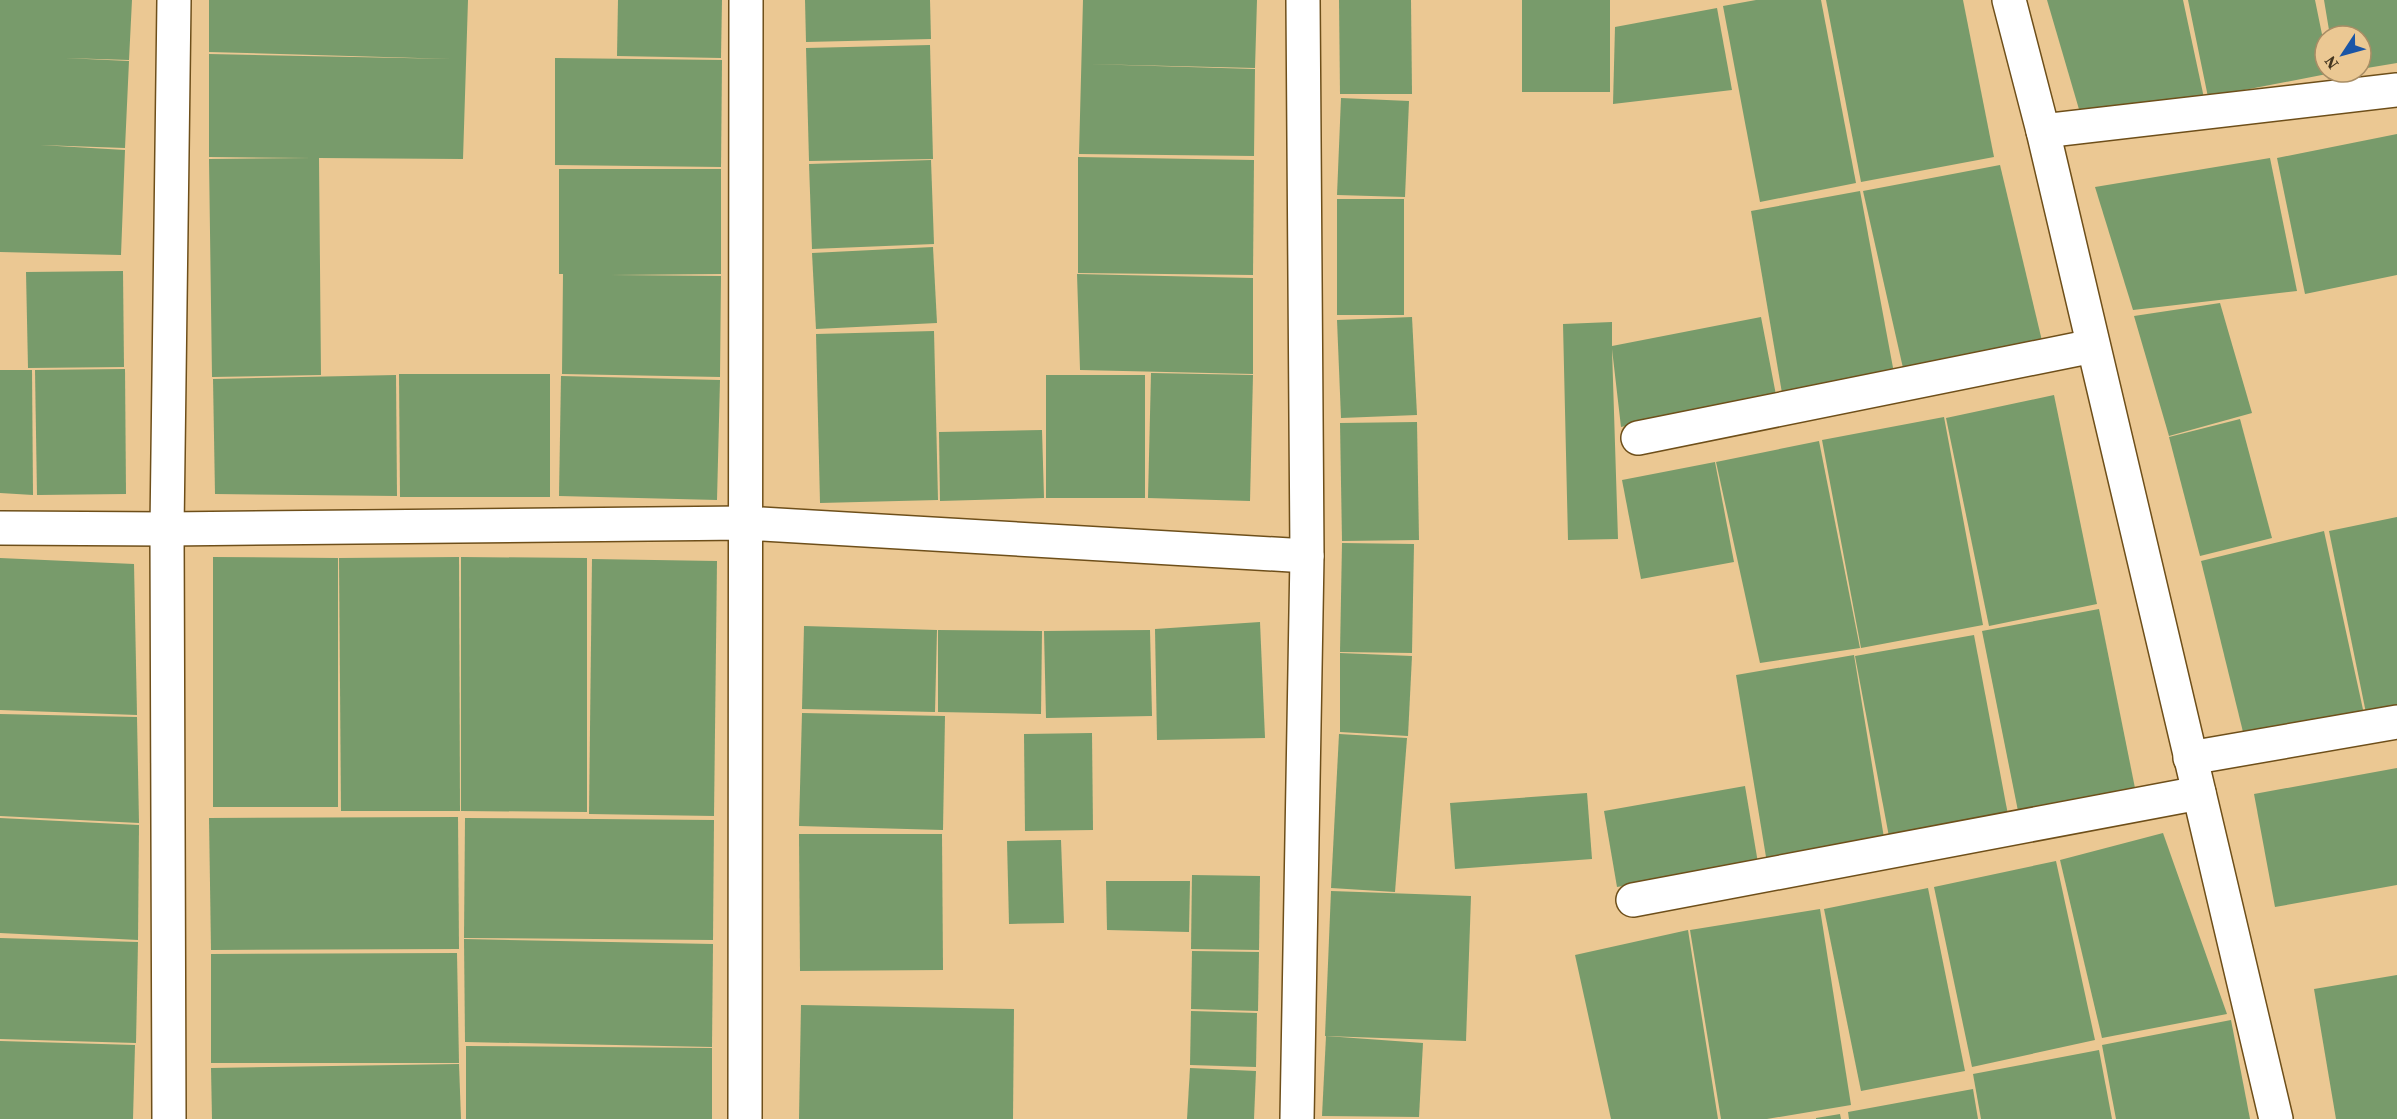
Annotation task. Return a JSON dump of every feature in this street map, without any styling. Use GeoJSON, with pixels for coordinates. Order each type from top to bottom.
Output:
{"type":"FeatureCollection","features":[{"type":"Feature","properties":{"kind":"street"},"geometry":{"type":"LineString","coordinates":[[169,1119],[167,530],[174,0]]}},
{"type":"Feature","properties":{"kind":"street"},"geometry":{"type":"LineString","coordinates":[[745,1119],[746,0]]}},
{"type":"Feature","properties":{"kind":"street"},"geometry":{"type":"LineString","coordinates":[[1297,1119],[1306,556],[1303,0]]}},
{"type":"Feature","properties":{"kind":"street"},"geometry":{"type":"LineString","coordinates":[[2009,0],[2043,131],[2276,1119]]}},
{"type":"Feature","properties":{"kind":"street"},"geometry":{"type":"LineString","coordinates":[[2043,131],[2397,90]]}},
{"type":"Feature","properties":{"kind":"street"},"geometry":{"type":"LineString","coordinates":[[1638,438],[2093,346]]}},
{"type":"Feature","properties":{"kind":"street"},"geometry":{"type":"LineString","coordinates":[[0,528],[167,530],[744,523],[1306,556]]}},
{"type":"Feature","properties":{"kind":"street"},"geometry":{"type":"LineString","coordinates":[[2190,758],[2397,722]]}},
{"type":"Feature","properties":{"kind":"street"},"geometry":{"type":"LineString","coordinates":[[1633,900],[2199,793]]}},
{"type":"Feature","properties":{"kind":"building"},"geometry":{"type":"Polygon","coordinates":[[[0,0],[132,0],[129,60],[65,58],[129,61],[125,148],[40,145],[125,150],[121,255],[0,252],[0,0]]]}},
{"type":"Feature","properties":{"kind":"building"},"geometry":{"type":"Polygon","coordinates":[[[209,0],[468,0],[463,159],[319,158],[321,375],[212,377],[209,159],[312,158],[209,157],[209,54],[453,59],[209,52],[209,0]]]}},
{"type":"Feature","properties":{"kind":"building"},"geometry":{"type":"Polygon","coordinates":[[[618,0],[722,0],[721,58],[617,56],[618,0]]]}},
{"type":"Feature","properties":{"kind":"building"},"geometry":{"type":"Polygon","coordinates":[[[805,0],[930,0],[931,39],[806,42],[805,0]]]}},
{"type":"Feature","properties":{"kind":"building"},"geometry":{"type":"Polygon","coordinates":[[[1083,0],[1257,0],[1255,68],[1088,64],[1255,69],[1254,156],[1079,154],[1083,0]]]}},
{"type":"Feature","properties":{"kind":"building"},"geometry":{"type":"Polygon","coordinates":[[[1339,0],[1411,0],[1412,94],[1340,94],[1339,0]]]}},
{"type":"Feature","properties":{"kind":"building"},"geometry":{"type":"Polygon","coordinates":[[[1522,0],[1610,0],[1610,92],[1522,92],[1522,0]]]}},
{"type":"Feature","properties":{"kind":"building"},"geometry":{"type":"Polygon","coordinates":[[[1756,0],[1821,0],[1856,183],[1760,202],[1723,6],[1756,0]]]}},
{"type":"Feature","properties":{"kind":"building"},"geometry":{"type":"Polygon","coordinates":[[[1826,0],[1963,0],[1994,157],[1861,182],[1826,0]]]}},
{"type":"Feature","properties":{"kind":"building"},"geometry":{"type":"Polygon","coordinates":[[[2047,0],[2183,0],[2204,98],[2083,123],[2047,0]]]}},
{"type":"Feature","properties":{"kind":"building"},"geometry":{"type":"Polygon","coordinates":[[[2188,0],[2315,0],[2320,24],[2313,24],[2313,77],[2208,97],[2188,0]]]}},
{"type":"Feature","properties":{"kind":"building"},"geometry":{"type":"Polygon","coordinates":[[[2324,0],[2397,0],[2397,63],[2373,67],[2373,24],[2328,24],[2324,0]]]}},
{"type":"Feature","properties":{"kind":"building"},"geometry":{"type":"Polygon","coordinates":[[[1717,8],[1732,90],[1613,104],[1615,27],[1717,8]]]}},
{"type":"Feature","properties":{"kind":"building"},"geometry":{"type":"Polygon","coordinates":[[[930,45],[933,159],[809,161],[806,48],[930,45]]]}},
{"type":"Feature","properties":{"kind":"building"},"geometry":{"type":"Polygon","coordinates":[[[555,58],[722,60],[721,167],[555,165],[555,58]]]}},
{"type":"Feature","properties":{"kind":"building"},"geometry":{"type":"Polygon","coordinates":[[[1341,98],[1409,101],[1405,197],[1337,195],[1341,98]]]}},
{"type":"Feature","properties":{"kind":"building"},"geometry":{"type":"Polygon","coordinates":[[[2397,134],[2397,275],[2305,294],[2277,158],[2397,134]]]}},
{"type":"Feature","properties":{"kind":"building"},"geometry":{"type":"Polygon","coordinates":[[[1078,157],[1254,160],[1253,275],[1078,273],[1078,157]]]}},
{"type":"Feature","properties":{"kind":"building"},"geometry":{"type":"Polygon","coordinates":[[[2270,158],[2297,291],[2133,310],[2095,187],[2270,158]]]}},
{"type":"Feature","properties":{"kind":"building"},"geometry":{"type":"Polygon","coordinates":[[[931,160],[934,244],[812,249],[809,164],[931,160]]]}},
{"type":"Feature","properties":{"kind":"building"},"geometry":{"type":"Polygon","coordinates":[[[2000,165],[2043,345],[1903,368],[1863,191],[2000,165]]]}},
{"type":"Feature","properties":{"kind":"building"},"geometry":{"type":"Polygon","coordinates":[[[559,169],[721,169],[721,274],[611,275],[721,276],[720,377],[562,374],[563,274],[559,274],[559,169]]]}},
{"type":"Feature","properties":{"kind":"building"},"geometry":{"type":"Polygon","coordinates":[[[1860,191],[1894,373],[1782,393],[1751,211],[1860,191]]]}},
{"type":"Feature","properties":{"kind":"building"},"geometry":{"type":"Polygon","coordinates":[[[1337,199],[1404,199],[1404,315],[1337,315],[1337,199]]]}},
{"type":"Feature","properties":{"kind":"building"},"geometry":{"type":"Polygon","coordinates":[[[933,247],[937,323],[816,329],[812,253],[933,247]]]}},
{"type":"Feature","properties":{"kind":"building"},"geometry":{"type":"Polygon","coordinates":[[[123,271],[124,367],[28,368],[26,272],[123,271]]]}},
{"type":"Feature","properties":{"kind":"building"},"geometry":{"type":"Polygon","coordinates":[[[1077,274],[1253,278],[1253,374],[1080,370],[1077,274]]]}},
{"type":"Feature","properties":{"kind":"building"},"geometry":{"type":"Polygon","coordinates":[[[2220,303],[2252,413],[2169,436],[2134,316],[2220,303]]]}},
{"type":"Feature","properties":{"kind":"building"},"geometry":{"type":"Polygon","coordinates":[[[1412,317],[1417,415],[1341,418],[1337,320],[1412,317]]]}},
{"type":"Feature","properties":{"kind":"building"},"geometry":{"type":"Polygon","coordinates":[[[1761,317],[1776,395],[1621,427],[1612,349],[1618,539],[1568,540],[1563,324],[1612,322],[1612,346],[1761,317]]]}},
{"type":"Feature","properties":{"kind":"building"},"geometry":{"type":"Polygon","coordinates":[[[934,331],[938,500],[820,503],[816,334],[934,331]]]}},
{"type":"Feature","properties":{"kind":"building"},"geometry":{"type":"Polygon","coordinates":[[[125,369],[126,494],[37,495],[35,370],[125,369]]]}},
{"type":"Feature","properties":{"kind":"building"},"geometry":{"type":"Polygon","coordinates":[[[0,370],[32,370],[33,495],[0,493],[0,370]]]}},
{"type":"Feature","properties":{"kind":"building"},"geometry":{"type":"Polygon","coordinates":[[[1151,373],[1253,375],[1250,501],[1148,498],[1151,373]]]}},
{"type":"Feature","properties":{"kind":"building"},"geometry":{"type":"Polygon","coordinates":[[[399,374],[550,374],[550,497],[400,497],[399,374]]]}},
{"type":"Feature","properties":{"kind":"building"},"geometry":{"type":"Polygon","coordinates":[[[396,375],[397,496],[215,494],[213,379],[396,375]]]}},
{"type":"Feature","properties":{"kind":"building"},"geometry":{"type":"Polygon","coordinates":[[[1046,375],[1145,375],[1145,498],[1046,498],[1046,375]]]}},
{"type":"Feature","properties":{"kind":"building"},"geometry":{"type":"Polygon","coordinates":[[[561,376],[720,380],[717,500],[559,496],[561,376]]]}},
{"type":"Feature","properties":{"kind":"building"},"geometry":{"type":"Polygon","coordinates":[[[2054,395],[2097,604],[1989,626],[1946,418],[2054,395]]]}},
{"type":"Feature","properties":{"kind":"building"},"geometry":{"type":"Polygon","coordinates":[[[1944,417],[1983,625],[1861,648],[1822,440],[1944,417]]]}},
{"type":"Feature","properties":{"kind":"building"},"geometry":{"type":"Polygon","coordinates":[[[2240,419],[2272,538],[2200,556],[2169,437],[2240,419]]]}},
{"type":"Feature","properties":{"kind":"building"},"geometry":{"type":"Polygon","coordinates":[[[1417,422],[1419,540],[1342,541],[1340,423],[1417,422]]]}},
{"type":"Feature","properties":{"kind":"building"},"geometry":{"type":"Polygon","coordinates":[[[1042,430],[1044,498],[940,501],[939,432],[1042,430]]]}},
{"type":"Feature","properties":{"kind":"building"},"geometry":{"type":"Polygon","coordinates":[[[1819,441],[1860,648],[1760,663],[1716,462],[1819,441]]]}},
{"type":"Feature","properties":{"kind":"building"},"geometry":{"type":"Polygon","coordinates":[[[1715,462],[1734,562],[1641,579],[1622,480],[1715,462]]]}},
{"type":"Feature","properties":{"kind":"building"},"geometry":{"type":"Polygon","coordinates":[[[2397,517],[2397,707],[2366,713],[2329,531],[2397,517]]]}},
{"type":"Feature","properties":{"kind":"building"},"geometry":{"type":"Polygon","coordinates":[[[2324,531],[2364,714],[2244,736],[2201,561],[2324,531]]]}},
{"type":"Feature","properties":{"kind":"building"},"geometry":{"type":"Polygon","coordinates":[[[1342,543],[1414,544],[1412,653],[1340,652],[1342,543]]]}},
{"type":"Feature","properties":{"kind":"building"},"geometry":{"type":"Polygon","coordinates":[[[213,557],[338,558],[338,807],[213,807],[213,557]]]}},
{"type":"Feature","properties":{"kind":"building"},"geometry":{"type":"Polygon","coordinates":[[[459,557],[460,811],[341,811],[339,558],[459,557]]]}},
{"type":"Feature","properties":{"kind":"building"},"geometry":{"type":"Polygon","coordinates":[[[461,557],[587,558],[587,812],[461,811],[461,557]]]}},
{"type":"Feature","properties":{"kind":"building"},"geometry":{"type":"Polygon","coordinates":[[[0,558],[134,564],[137,715],[0,710],[0,558]]]}},
{"type":"Feature","properties":{"kind":"building"},"geometry":{"type":"Polygon","coordinates":[[[592,559],[717,561],[714,816],[589,814],[592,559]]]}},
{"type":"Feature","properties":{"kind":"building"},"geometry":{"type":"Polygon","coordinates":[[[2099,609],[2137,798],[2020,821],[1982,631],[2099,609]]]}},
{"type":"Feature","properties":{"kind":"building"},"geometry":{"type":"Polygon","coordinates":[[[1260,622],[1265,738],[1157,740],[1155,629],[1260,622]]]}},
{"type":"Feature","properties":{"kind":"building"},"geometry":{"type":"Polygon","coordinates":[[[804,626],[937,630],[935,712],[802,709],[804,626]]]}},
{"type":"Feature","properties":{"kind":"building"},"geometry":{"type":"Polygon","coordinates":[[[938,630],[1042,631],[1041,714],[938,712],[938,630]]]}},
{"type":"Feature","properties":{"kind":"building"},"geometry":{"type":"Polygon","coordinates":[[[1150,630],[1152,716],[1046,718],[1044,631],[1150,630]]]}},
{"type":"Feature","properties":{"kind":"building"},"geometry":{"type":"Polygon","coordinates":[[[1974,635],[2009,820],[1890,842],[1855,656],[1974,635]]]}},
{"type":"Feature","properties":{"kind":"building"},"geometry":{"type":"Polygon","coordinates":[[[1340,653],[1412,656],[1408,736],[1340,732],[1340,653]]]}},
{"type":"Feature","properties":{"kind":"building"},"geometry":{"type":"Polygon","coordinates":[[[1854,655],[1885,844],[1767,863],[1736,675],[1854,655]]]}},
{"type":"Feature","properties":{"kind":"building"},"geometry":{"type":"Polygon","coordinates":[[[802,713],[945,716],[943,830],[799,826],[802,713]]]}},
{"type":"Feature","properties":{"kind":"building"},"geometry":{"type":"Polygon","coordinates":[[[0,714],[137,717],[139,823],[0,816],[0,714]]]}},
{"type":"Feature","properties":{"kind":"building"},"geometry":{"type":"Polygon","coordinates":[[[1092,733],[1093,830],[1025,831],[1024,734],[1092,733]]]}},
{"type":"Feature","properties":{"kind":"building"},"geometry":{"type":"Polygon","coordinates":[[[1339,734],[1407,738],[1395,892],[1331,888],[1339,734]]]}},
{"type":"Feature","properties":{"kind":"building"},"geometry":{"type":"Polygon","coordinates":[[[2397,768],[2397,885],[2275,907],[2254,794],[2397,768]]]}},
{"type":"Feature","properties":{"kind":"building"},"geometry":{"type":"Polygon","coordinates":[[[1745,786],[1758,863],[1617,887],[1604,811],[1745,786]]]}},
{"type":"Feature","properties":{"kind":"building"},"geometry":{"type":"Polygon","coordinates":[[[1587,793],[1592,859],[1455,869],[1450,803],[1587,793]]]}},
{"type":"Feature","properties":{"kind":"building"},"geometry":{"type":"Polygon","coordinates":[[[458,817],[459,949],[211,950],[209,818],[458,817]]]}},
{"type":"Feature","properties":{"kind":"building"},"geometry":{"type":"Polygon","coordinates":[[[0,818],[139,825],[138,940],[0,933],[0,818]]]}},
{"type":"Feature","properties":{"kind":"building"},"geometry":{"type":"Polygon","coordinates":[[[465,818],[714,820],[713,940],[464,938],[465,818]]]}},
{"type":"Feature","properties":{"kind":"building"},"geometry":{"type":"Polygon","coordinates":[[[2163,833],[2227,1014],[2102,1038],[2060,860],[2163,833]]]}},
{"type":"Feature","properties":{"kind":"building"},"geometry":{"type":"Polygon","coordinates":[[[799,834],[942,834],[943,970],[800,971],[799,834]]]}},
{"type":"Feature","properties":{"kind":"building"},"geometry":{"type":"Polygon","coordinates":[[[1061,840],[1064,923],[1009,924],[1007,841],[1061,840]]]}},
{"type":"Feature","properties":{"kind":"building"},"geometry":{"type":"Polygon","coordinates":[[[2056,861],[2095,1040],[1972,1067],[1934,887],[2056,861]]]}},
{"type":"Feature","properties":{"kind":"building"},"geometry":{"type":"Polygon","coordinates":[[[1192,875],[1260,876],[1259,950],[1191,949],[1192,875]]]}},
{"type":"Feature","properties":{"kind":"building"},"geometry":{"type":"Polygon","coordinates":[[[1106,881],[1190,881],[1189,932],[1107,930],[1106,881]]]}},
{"type":"Feature","properties":{"kind":"building"},"geometry":{"type":"Polygon","coordinates":[[[1928,888],[1965,1071],[1861,1091],[1824,909],[1928,888]]]}},
{"type":"Feature","properties":{"kind":"building"},"geometry":{"type":"Polygon","coordinates":[[[1331,891],[1471,896],[1466,1041],[1325,1036],[1331,891]]]}},
{"type":"Feature","properties":{"kind":"building"},"geometry":{"type":"Polygon","coordinates":[[[1820,909],[1851,1105],[1767,1119],[1721,1119],[1690,930],[1820,909]]]}},
{"type":"Feature","properties":{"kind":"building"},"geometry":{"type":"Polygon","coordinates":[[[1688,930],[1718,1119],[1611,1119],[1575,955],[1688,930]]]}},
{"type":"Feature","properties":{"kind":"building"},"geometry":{"type":"Polygon","coordinates":[[[0,938],[138,942],[136,1043],[0,1039],[0,938]]]}},
{"type":"Feature","properties":{"kind":"building"},"geometry":{"type":"Polygon","coordinates":[[[464,939],[713,944],[712,1047],[465,1042],[464,939]]]}},
{"type":"Feature","properties":{"kind":"building"},"geometry":{"type":"Polygon","coordinates":[[[1192,951],[1259,952],[1258,1011],[1191,1009],[1192,951]]]}},
{"type":"Feature","properties":{"kind":"building"},"geometry":{"type":"Polygon","coordinates":[[[457,953],[459,1063],[211,1063],[211,954],[457,953]]]}},
{"type":"Feature","properties":{"kind":"building"},"geometry":{"type":"Polygon","coordinates":[[[2397,975],[2397,1119],[2336,1119],[2314,989],[2397,975]]]}},
{"type":"Feature","properties":{"kind":"building"},"geometry":{"type":"Polygon","coordinates":[[[801,1005],[1014,1009],[1013,1119],[799,1119],[801,1005]]]}},
{"type":"Feature","properties":{"kind":"building"},"geometry":{"type":"Polygon","coordinates":[[[1191,1011],[1257,1013],[1256,1067],[1190,1065],[1191,1011]]]}},
{"type":"Feature","properties":{"kind":"building"},"geometry":{"type":"Polygon","coordinates":[[[2231,1020],[2250,1119],[2116,1119],[2102,1045],[2231,1020]]]}},
{"type":"Feature","properties":{"kind":"building"},"geometry":{"type":"Polygon","coordinates":[[[1326,1036],[1423,1043],[1419,1117],[1322,1116],[1326,1036]]]}},
{"type":"Feature","properties":{"kind":"building"},"geometry":{"type":"Polygon","coordinates":[[[0,1041],[135,1045],[133,1119],[0,1119],[0,1041]]]}},
{"type":"Feature","properties":{"kind":"building"},"geometry":{"type":"Polygon","coordinates":[[[466,1046],[712,1048],[712,1119],[466,1119],[466,1046]]]}},
{"type":"Feature","properties":{"kind":"building"},"geometry":{"type":"Polygon","coordinates":[[[2099,1050],[2112,1119],[1981,1119],[1973,1074],[2099,1050]]]}},
{"type":"Feature","properties":{"kind":"building"},"geometry":{"type":"Polygon","coordinates":[[[459,1064],[461,1119],[212,1119],[211,1068],[459,1064]]]}},
{"type":"Feature","properties":{"kind":"building"},"geometry":{"type":"Polygon","coordinates":[[[1190,1068],[1256,1071],[1254,1119],[1187,1119],[1190,1068]]]}},
{"type":"Feature","properties":{"kind":"building"},"geometry":{"type":"Polygon","coordinates":[[[1973,1089],[1978,1119],[1849,1119],[1848,1112],[1973,1089]]]}},
{"type":"Feature","properties":{"kind":"building"},"geometry":{"type":"Polygon","coordinates":[[[1840,1114],[1841,1119],[1816,1119],[1816,1118],[1840,1114]]]}}]}
